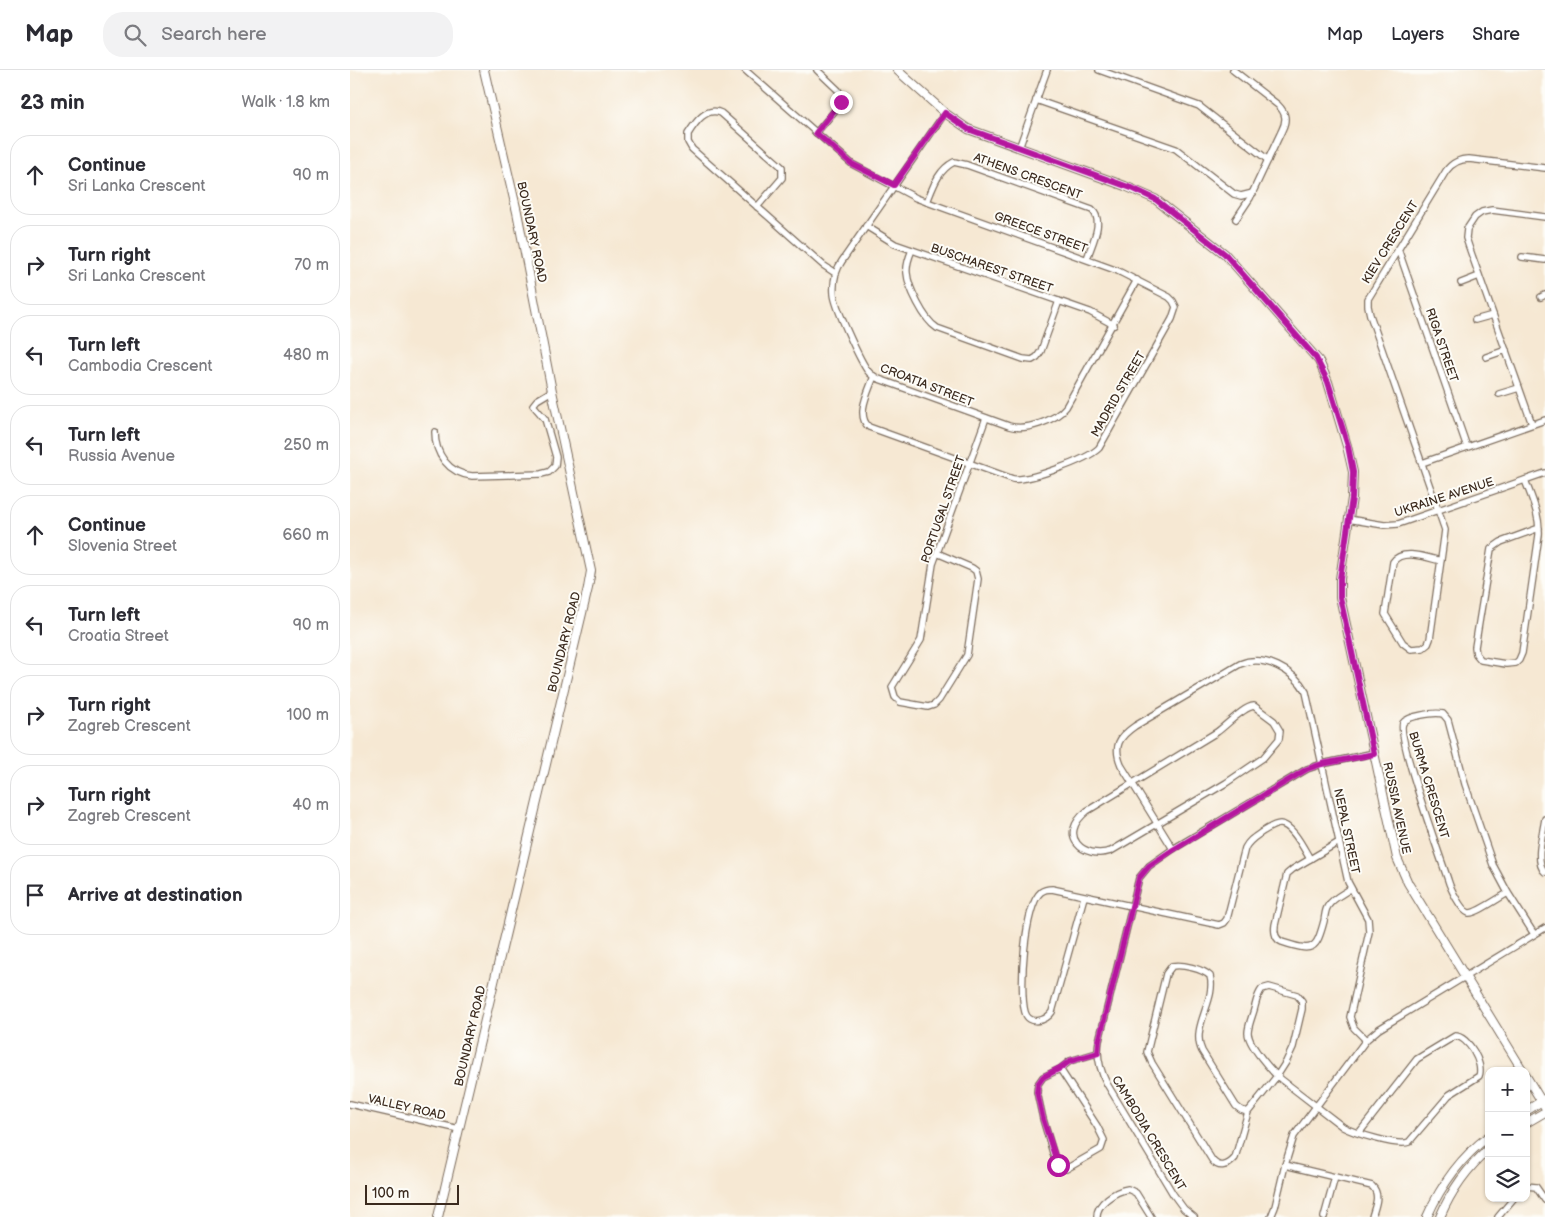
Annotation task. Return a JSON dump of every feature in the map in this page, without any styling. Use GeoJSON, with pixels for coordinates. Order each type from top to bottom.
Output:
{"type":"FeatureCollection","features":[{"type":"Feature","properties":{"kind":"street","name":"BOUNDARY ROAD"},"geometry":{"type":"LineString","coordinates":[[438,1217],[590,578],[589,556],[552,392],[521,233],[484,70]]}},
{"type":"Feature","properties":{"kind":"street","name":"GREECE STREET"},"geometry":{"type":"LineString","coordinates":[[745,70],[852,164],[916,198],[1087,259],[1137,280],[1169,297],[1176,307]]}},
{"type":"Feature","properties":{"kind":"street"},"geometry":{"type":"LineString","coordinates":[[816,133],[838,107],[842,98],[835,86],[817,70]]}},
{"type":"Feature","properties":{"kind":"street","name":"RUSSIA AVENUE"},"geometry":{"type":"LineString","coordinates":[[897,70],[945,113],[968,129],[1134,189],[1155,199],[1222,251],[1314,354],[1326,376],[1352,464],[1352,490],[1340,579],[1340,597],[1398,863],[1408,883],[1521,1067]]}},
{"type":"Feature","properties":{"kind":"street"},"geometry":{"type":"LineString","coordinates":[[1019,148],[1047,70]]}},
{"type":"Feature","properties":{"kind":"street"},"geometry":{"type":"LineString","coordinates":[[1099,70],[1199,106],[1268,160]]}},
{"type":"Feature","properties":{"kind":"street"},"geometry":{"type":"LineString","coordinates":[[1233,70],[1278,105],[1286,119],[1253,193],[1236,219]]}},
{"type":"Feature","properties":{"kind":"street"},"geometry":{"type":"LineString","coordinates":[[1036,100],[1176,149],[1234,194],[1241,196],[1253,193]]}},
{"type":"Feature","properties":{"kind":"street"},"geometry":{"type":"LineString","coordinates":[[757,206],[782,178],[782,167],[721,112],[715,110],[707,112],[689,132],[689,145],[695,153],[823,265],[836,273]]}},
{"type":"Feature","properties":{"kind":"street","name":"CROATIA STREET"},"geometry":{"type":"LineString","coordinates":[[945,113],[842,261],[836,273],[834,296],[838,309],[863,362],[874,376],[986,418],[1022,428],[1060,414],[1068,404],[1114,325],[1137,280]]}},
{"type":"Feature","properties":{"kind":"street","name":"KIEV CRESCENT"},"geometry":{"type":"LineString","coordinates":[[1441,561],[1404,555],[1397,557],[1393,562],[1385,614],[1403,643],[1411,649],[1423,648],[1430,639],[1441,561],[1445,532],[1368,306],[1371,292],[1446,171],[1457,161],[1474,159],[1545,168]]}},
{"type":"Feature","properties":{"kind":"street","name":"ATHENS CRESCENT"},"geometry":{"type":"LineString","coordinates":[[927,202],[937,180],[946,167],[954,162],[967,165],[1092,210],[1097,216],[1098,223],[1087,259]]}},
{"type":"Feature","properties":{"kind":"street"},"geometry":{"type":"LineString","coordinates":[[1532,424],[1466,234],[1469,225],[1477,214],[1486,210],[1545,217]]}},
{"type":"Feature","properties":{"kind":"street","name":"BUSCHAREST STREET"},"geometry":{"type":"LineString","coordinates":[[866,226],[884,238],[912,250],[1090,312],[1114,325]]}},
{"type":"Feature","properties":{"kind":"street"},"geometry":{"type":"LineString","coordinates":[[912,250],[906,268],[908,281],[924,315],[931,324],[936,328],[1023,359],[1032,360],[1040,354],[1059,301]]}},
{"type":"Feature","properties":{"kind":"street","name":"RIGA STREET"},"geometry":{"type":"LineString","coordinates":[[1398,250],[1467,447]]}},
{"type":"Feature","properties":{"kind":"street"},"geometry":{"type":"LineString","coordinates":[[1522,257],[1545,260]]}},
{"type":"Feature","properties":{"kind":"street"},"geometry":{"type":"LineString","coordinates":[[1461,283],[1480,276]]}},
{"type":"Feature","properties":{"kind":"street","name":"MADRID STREET"},"geometry":{"type":"LineString","coordinates":[[874,376],[862,412],[863,419],[867,425],[1013,479],[1021,480],[1084,458],[1094,452],[1101,444],[1158,344],[1176,307]]}},
{"type":"Feature","properties":{"kind":"street"},"geometry":{"type":"LineString","coordinates":[[1475,320],[1493,314]]}},
{"type":"Feature","properties":{"kind":"street"},"geometry":{"type":"LineString","coordinates":[[1486,357],[1506,350]]}},
{"type":"Feature","properties":{"kind":"street"},"geometry":{"type":"LineString","coordinates":[[1499,394],[1519,388]]}},
{"type":"Feature","properties":{"kind":"street"},"geometry":{"type":"LineString","coordinates":[[435,432],[436,445],[440,457],[464,474],[472,476],[541,474],[549,472],[555,466],[556,456],[545,418],[533,405],[536,400],[552,392]]}},
{"type":"Feature","properties":{"kind":"street","name":"PORTUGAL STREET"},"geometry":{"type":"LineString","coordinates":[[937,553],[969,566],[977,573],[978,580],[967,655],[944,693],[934,705],[925,707],[900,702],[892,690],[894,683],[921,640],[930,581],[937,553],[986,418]]}},
{"type":"Feature","properties":{"kind":"street"},"geometry":{"type":"LineString","coordinates":[[1422,463],[1545,420]]}},
{"type":"Feature","properties":{"kind":"street","name":"UKRAINE AVENUE"},"geometry":{"type":"LineString","coordinates":[[1348,519],[1394,525],[1545,473]]}},
{"type":"Feature","properties":{"kind":"street"},"geometry":{"type":"LineString","coordinates":[[1525,480],[1538,518],[1539,528],[1521,657],[1516,663],[1510,665],[1481,660],[1476,654],[1475,647],[1488,560],[1492,549],[1501,542],[1539,528]]}},
{"type":"Feature","properties":{"kind":"street","name":"NEPAL STREET"},"geometry":{"type":"LineString","coordinates":[[1173,850],[1121,765],[1117,752],[1118,745],[1124,735],[1135,726],[1234,667],[1246,662],[1263,662],[1283,669],[1298,680],[1309,702],[1350,889],[1367,916],[1370,927],[1350,1017],[1354,1028],[1366,1040]]}},
{"type":"Feature","properties":{"kind":"street"},"geometry":{"type":"LineString","coordinates":[[1248,707],[1257,708],[1274,721],[1278,727],[1279,739],[1263,758],[1240,774],[1115,849],[1099,853],[1082,848],[1075,840],[1073,832],[1074,826],[1081,816],[1133,783],[1223,728],[1248,707]]}},
{"type":"Feature","properties":{"kind":"street","name":"BURMA CRESCENT"},"geometry":{"type":"LineString","coordinates":[[1508,893],[1476,912],[1469,913],[1465,911],[1455,895],[1448,880],[1411,770],[1402,730],[1403,723],[1406,720],[1435,713],[1443,714],[1448,720],[1461,771],[1493,865],[1534,934]]}},
{"type":"Feature","properties":{"kind":"street","name":"CAMBODIA CRESCENT"},"geometry":{"type":"LineString","coordinates":[[1194,1217],[1184,1209],[1173,1194],[1107,1084],[1100,1068],[1099,1041],[1137,883],[1142,873],[1154,862],[1301,772],[1322,764],[1374,754]]}},
{"type":"Feature","properties":{"kind":"street"},"geometry":{"type":"LineString","coordinates":[[1545,819],[1539,860],[1541,868],[1545,872]]}},
{"type":"Feature","properties":{"kind":"street"},"geometry":{"type":"LineString","coordinates":[[1084,897],[1052,1012],[1044,1019],[1030,1020],[1024,1010],[1022,971],[1030,918],[1041,892],[1049,889],[1218,925],[1224,923],[1229,915],[1246,845],[1252,839],[1276,824],[1284,824],[1291,830],[1310,859]]}},
{"type":"Feature","properties":{"kind":"street"},"geometry":{"type":"LineString","coordinates":[[1339,842],[1293,869],[1286,878],[1274,930],[1278,940],[1310,948],[1315,945],[1319,938],[1327,907],[1350,889]]}},
{"type":"Feature","properties":{"kind":"street"},"geometry":{"type":"LineString","coordinates":[[1271,1217],[1294,1136],[1366,1040],[1379,1029],[1545,928]]}},
{"type":"Feature","properties":{"kind":"street"},"geometry":{"type":"LineString","coordinates":[[1248,1112],[1236,1106],[1202,1051],[1198,1041],[1211,986],[1210,976],[1203,971],[1178,966],[1171,967],[1166,974],[1148,1046],[1148,1054],[1212,1160],[1217,1165],[1225,1165],[1235,1158],[1248,1112],[1277,1076],[1293,1048],[1303,1004],[1301,999],[1297,995],[1267,987],[1262,989],[1259,993],[1248,1033],[1264,1061],[1277,1076],[1343,1127],[1359,1133],[1398,1143],[1406,1144],[1409,1142],[1449,1095],[1479,1076],[1481,1070],[1476,1057],[1464,1038],[1455,1036],[1417,1059],[1359,1133]]}},
{"type":"Feature","properties":{"kind":"street"},"geometry":{"type":"LineString","coordinates":[[1060,1068],[1104,1140],[1101,1149],[1066,1168],[1060,1168],[1056,1163],[1043,1119],[1037,1087],[1043,1077],[1070,1061],[1078,1057],[1098,1053]]}},
{"type":"Feature","properties":{"kind":"street"},"geometry":{"type":"LineString","coordinates":[[1530,1082],[1544,1102],[1530,1109]]}},
{"type":"Feature","properties":{"kind":"street","name":"VALLEY ROAD"},"geometry":{"type":"LineString","coordinates":[[350,1104],[459,1129]]}},
{"type":"Feature","properties":{"kind":"street"},"geometry":{"type":"LineString","coordinates":[[1530,1121],[1545,1112]]}},
{"type":"Feature","properties":{"kind":"street"},"geometry":{"type":"LineString","coordinates":[[1427,1217],[1443,1186],[1457,1166],[1470,1151],[1485,1139]]}},
{"type":"Feature","properties":{"kind":"street"},"geometry":{"type":"LineString","coordinates":[[1440,1217],[1452,1192],[1465,1173],[1485,1153]]}},
{"type":"Feature","properties":{"kind":"street"},"geometry":{"type":"LineString","coordinates":[[1285,1165],[1375,1188],[1377,1196],[1372,1217]]}},
{"type":"Feature","properties":{"kind":"street"},"geometry":{"type":"LineString","coordinates":[[1324,1217],[1335,1177]]}},
{"type":"Feature","properties":{"kind":"street"},"geometry":{"type":"LineString","coordinates":[[1530,1186],[1536,1187],[1545,1200]]}},
{"type":"Feature","properties":{"kind":"street"},"geometry":{"type":"LineString","coordinates":[[1097,1217],[1097,1211],[1100,1206],[1117,1193],[1128,1189],[1136,1193],[1151,1217]]}},
{"type":"Feature","properties":{"kind":"street"},"geometry":{"type":"LineString","coordinates":[[1498,1217],[1511,1202]]}},
{"type":"Feature","properties":{"kind":"route"},"geometry":{"type":"LineString","coordinates":[[841,102],[816,133],[854,166],[894,185],[945,113],[958,124],[968,129],[1134,189],[1164,205],[1225,254],[1316,358],[1326,376],[1352,464],[1352,490],[1340,579],[1340,597],[1374,754],[1313,766],[1307,769],[1145,869],[1137,883],[1131,906],[1099,1041],[1098,1053],[1078,1057],[1070,1061],[1043,1077],[1037,1087],[1043,1119],[1058,1165]]}}]}
